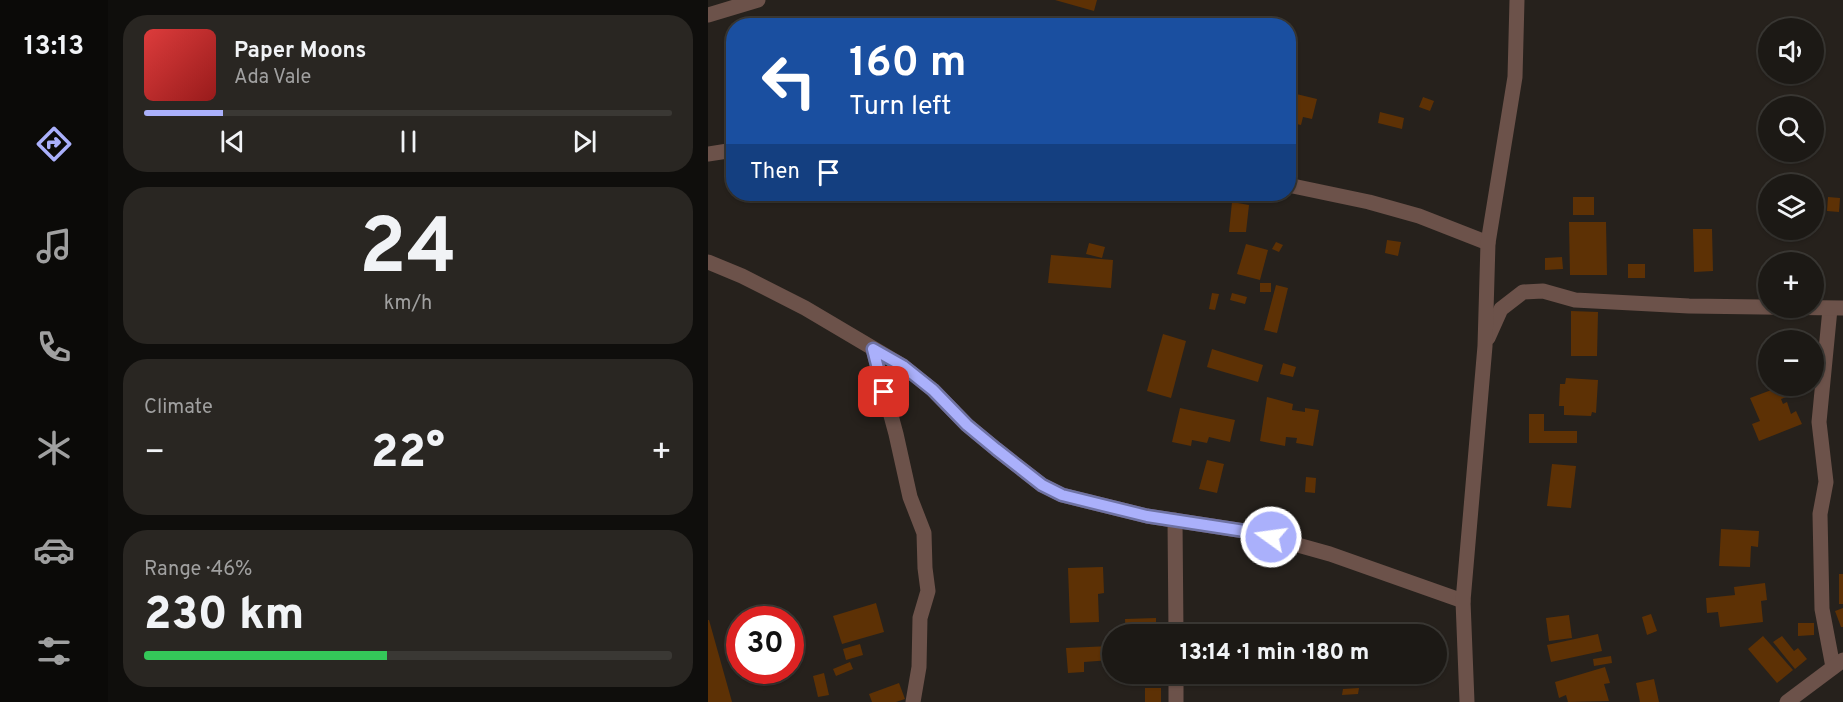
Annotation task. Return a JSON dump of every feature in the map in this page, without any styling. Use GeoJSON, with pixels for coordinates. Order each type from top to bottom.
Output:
{"type":"FeatureCollection","features":[{"type":"Feature","properties":{"kind":"street"},"geometry":{"type":"LineString","coordinates":[[708,15],[758,0]]}},
{"type":"Feature","properties":{"kind":"street"},"geometry":{"type":"LineString","coordinates":[[1467,702],[1463,602],[1485,346],[1488,243],[1515,77],[1517,0]]}},
{"type":"Feature","properties":{"kind":"street"},"geometry":{"type":"LineString","coordinates":[[708,154],[726,151]]}},
{"type":"Feature","properties":{"kind":"street"},"geometry":{"type":"LineString","coordinates":[[1296,187],[1369,202],[1419,216],[1488,243]]}},
{"type":"Feature","properties":{"kind":"street"},"geometry":{"type":"LineString","coordinates":[[708,262],[742,276],[805,308],[903,366],[933,390],[967,425],[1042,485],[1062,495],[1147,516],[1251,532],[1330,554],[1463,602]]}},
{"type":"Feature","properties":{"kind":"street"},"geometry":{"type":"LineString","coordinates":[[1485,346],[1501,309],[1523,292],[1543,291],[1575,300],[1642,304],[1837,309],[1819,422],[1826,482],[1820,514],[1822,609],[1838,663],[1786,702]]}},
{"type":"Feature","properties":{"kind":"street"},"geometry":{"type":"LineString","coordinates":[[873,349],[910,497],[924,533],[928,591],[920,618],[919,667],[913,702]]}},
{"type":"Feature","properties":{"kind":"street"},"geometry":{"type":"LineString","coordinates":[[1175,519],[1176,624]]}},
{"type":"Feature","properties":{"kind":"street"},"geometry":{"type":"LineString","coordinates":[[1176,684],[1176,702]]}},
{"type":"Feature","properties":{"kind":"building"},"geometry":{"type":"Polygon","coordinates":[[[1055,0],[1097,0],[1094,11],[1055,0]]]}},
{"type":"Feature","properties":{"kind":"building"},"geometry":{"type":"Polygon","coordinates":[[[1296,94],[1317,99],[1312,119],[1303,117],[1301,125],[1296,124],[1296,94]]]}},
{"type":"Feature","properties":{"kind":"building"},"geometry":{"type":"Polygon","coordinates":[[[1423,97],[1434,101],[1430,111],[1419,107],[1423,97]]]}},
{"type":"Feature","properties":{"kind":"building"},"geometry":{"type":"Polygon","coordinates":[[[1380,112],[1404,118],[1402,129],[1378,123],[1380,112]]]}},
{"type":"Feature","properties":{"kind":"building"},"geometry":{"type":"Polygon","coordinates":[[[1573,197],[1594,197],[1594,215],[1573,215],[1573,197]]]}},
{"type":"Feature","properties":{"kind":"building"},"geometry":{"type":"Polygon","coordinates":[[[1828,197],[1840,198],[1839,212],[1827,211],[1828,197]]]}},
{"type":"Feature","properties":{"kind":"building"},"geometry":{"type":"Polygon","coordinates":[[[1232,202],[1249,205],[1246,232],[1229,232],[1232,202]]]}},
{"type":"Feature","properties":{"kind":"building"},"geometry":{"type":"Polygon","coordinates":[[[1569,222],[1606,222],[1607,275],[1570,275],[1569,222]]]}},
{"type":"Feature","properties":{"kind":"building"},"geometry":{"type":"Polygon","coordinates":[[[1693,229],[1712,229],[1713,271],[1694,272],[1693,229]]]}},
{"type":"Feature","properties":{"kind":"building"},"geometry":{"type":"Polygon","coordinates":[[[1387,240],[1401,242],[1398,256],[1385,253],[1387,240]]]}},
{"type":"Feature","properties":{"kind":"building"},"geometry":{"type":"Polygon","coordinates":[[[1276,242],[1283,245],[1279,252],[1272,249],[1276,242]]]}},
{"type":"Feature","properties":{"kind":"building"},"geometry":{"type":"Polygon","coordinates":[[[1089,243],[1105,247],[1102,258],[1086,254],[1089,243]]]}},
{"type":"Feature","properties":{"kind":"building"},"geometry":{"type":"Polygon","coordinates":[[[1246,244],[1268,250],[1260,280],[1237,274],[1246,244]]]}},
{"type":"Feature","properties":{"kind":"building"},"geometry":{"type":"Polygon","coordinates":[[[1051,255],[1113,260],[1111,288],[1048,283],[1051,255]]]}},
{"type":"Feature","properties":{"kind":"building"},"geometry":{"type":"Polygon","coordinates":[[[1562,257],[1563,269],[1545,270],[1545,258],[1562,257]]]}},
{"type":"Feature","properties":{"kind":"building"},"geometry":{"type":"Polygon","coordinates":[[[1628,264],[1645,264],[1645,278],[1628,278],[1628,264]]]}},
{"type":"Feature","properties":{"kind":"building"},"geometry":{"type":"Polygon","coordinates":[[[1260,283],[1271,283],[1271,292],[1260,292],[1260,283]]]}},
{"type":"Feature","properties":{"kind":"building"},"geometry":{"type":"Polygon","coordinates":[[[1276,285],[1288,288],[1277,333],[1264,330],[1276,285]]]}},
{"type":"Feature","properties":{"kind":"building"},"geometry":{"type":"Polygon","coordinates":[[[1212,293],[1219,294],[1215,310],[1209,309],[1212,293]]]}},
{"type":"Feature","properties":{"kind":"building"},"geometry":{"type":"Polygon","coordinates":[[[1232,293],[1247,297],[1245,304],[1230,300],[1232,293]]]}},
{"type":"Feature","properties":{"kind":"building"},"geometry":{"type":"Polygon","coordinates":[[[1571,311],[1598,312],[1597,356],[1571,356],[1571,311]]]}},
{"type":"Feature","properties":{"kind":"building"},"geometry":{"type":"Polygon","coordinates":[[[1163,334],[1186,341],[1171,398],[1147,391],[1163,334]]]}},
{"type":"Feature","properties":{"kind":"building"},"geometry":{"type":"Polygon","coordinates":[[[1212,349],[1263,365],[1258,382],[1207,367],[1212,349]]]}},
{"type":"Feature","properties":{"kind":"building"},"geometry":{"type":"Polygon","coordinates":[[[1283,363],[1296,367],[1293,377],[1280,374],[1283,363]]]}},
{"type":"Feature","properties":{"kind":"building"},"geometry":{"type":"Polygon","coordinates":[[[1566,378],[1598,380],[1596,413],[1592,412],[1591,416],[1564,415],[1564,406],[1559,406],[1560,384],[1565,384],[1566,378]]]}},
{"type":"Feature","properties":{"kind":"building"},"geometry":{"type":"Polygon","coordinates":[[[1758,395],[1789,396],[1781,399],[1783,404],[1787,402],[1791,414],[1796,411],[1802,424],[1759,441],[1752,424],[1760,421],[1750,398],[1758,395]]]}},
{"type":"Feature","properties":{"kind":"building"},"geometry":{"type":"Polygon","coordinates":[[[1267,397],[1293,404],[1292,410],[1305,412],[1305,408],[1319,410],[1313,446],[1296,443],[1297,438],[1286,437],[1285,446],[1260,441],[1267,397]]]}},
{"type":"Feature","properties":{"kind":"building"},"geometry":{"type":"Polygon","coordinates":[[[1180,408],[1235,420],[1230,442],[1209,437],[1207,443],[1192,440],[1191,446],[1172,442],[1180,408]]]}},
{"type":"Feature","properties":{"kind":"building"},"geometry":{"type":"Polygon","coordinates":[[[1529,414],[1544,414],[1544,431],[1577,431],[1577,443],[1529,443],[1529,414]]]}},
{"type":"Feature","properties":{"kind":"building"},"geometry":{"type":"Polygon","coordinates":[[[1207,460],[1224,464],[1217,493],[1199,489],[1207,460]]]}},
{"type":"Feature","properties":{"kind":"building"},"geometry":{"type":"Polygon","coordinates":[[[1552,464],[1576,466],[1571,508],[1547,506],[1552,464]]]}},
{"type":"Feature","properties":{"kind":"building"},"geometry":{"type":"Polygon","coordinates":[[[1306,477],[1316,478],[1315,493],[1305,492],[1306,477]]]}},
{"type":"Feature","properties":{"kind":"building"},"geometry":{"type":"Polygon","coordinates":[[[1721,529],[1759,531],[1758,547],[1751,546],[1750,567],[1719,566],[1721,529]]]}},
{"type":"Feature","properties":{"kind":"building"},"geometry":{"type":"Polygon","coordinates":[[[1103,567],[1104,593],[1098,594],[1099,622],[1070,623],[1068,568],[1103,567]]]}},
{"type":"Feature","properties":{"kind":"building"},"geometry":{"type":"Polygon","coordinates":[[[1839,574],[1843,574],[1843,604],[1839,604],[1839,574]]]}},
{"type":"Feature","properties":{"kind":"building"},"geometry":{"type":"Polygon","coordinates":[[[1765,583],[1767,600],[1761,601],[1763,622],[1720,627],[1718,612],[1707,613],[1706,598],[1735,595],[1734,587],[1765,583]]]}},
{"type":"Feature","properties":{"kind":"building"},"geometry":{"type":"Polygon","coordinates":[[[876,603],[884,632],[842,644],[833,616],[876,603]]]}},
{"type":"Feature","properties":{"kind":"building"},"geometry":{"type":"Polygon","coordinates":[[[1843,608],[1843,627],[1841,627],[1835,611],[1843,608]]]}},
{"type":"Feature","properties":{"kind":"building"},"geometry":{"type":"Polygon","coordinates":[[[1651,614],[1657,631],[1647,635],[1642,617],[1651,614]]]}},
{"type":"Feature","properties":{"kind":"building"},"geometry":{"type":"Polygon","coordinates":[[[1569,615],[1572,638],[1549,641],[1546,618],[1569,615]]]}},
{"type":"Feature","properties":{"kind":"building"},"geometry":{"type":"Polygon","coordinates":[[[1156,618],[1156,624],[1125,624],[1125,619],[1156,618]]]}},
{"type":"Feature","properties":{"kind":"building"},"geometry":{"type":"Polygon","coordinates":[[[708,620],[709,620],[732,702],[708,702],[708,620]]]}},
{"type":"Feature","properties":{"kind":"building"},"geometry":{"type":"Polygon","coordinates":[[[1798,623],[1814,623],[1814,635],[1798,636],[1798,623]]]}},
{"type":"Feature","properties":{"kind":"building"},"geometry":{"type":"Polygon","coordinates":[[[1598,634],[1602,651],[1551,662],[1547,645],[1598,634]]]}},
{"type":"Feature","properties":{"kind":"building"},"geometry":{"type":"Polygon","coordinates":[[[1763,636],[1793,670],[1777,683],[1748,649],[1763,636]]]}},
{"type":"Feature","properties":{"kind":"building"},"geometry":{"type":"Polygon","coordinates":[[[1782,636],[1794,651],[1798,648],[1807,659],[1795,669],[1773,642],[1782,636]]]}},
{"type":"Feature","properties":{"kind":"building"},"geometry":{"type":"Polygon","coordinates":[[[860,644],[863,655],[846,660],[843,649],[860,644]]]}},
{"type":"Feature","properties":{"kind":"building"},"geometry":{"type":"Polygon","coordinates":[[[1102,646],[1102,661],[1084,662],[1084,672],[1068,673],[1066,648],[1102,646]]]}},
{"type":"Feature","properties":{"kind":"building"},"geometry":{"type":"Polygon","coordinates":[[[1611,656],[1612,663],[1594,666],[1593,659],[1611,656]]]}},
{"type":"Feature","properties":{"kind":"building"},"geometry":{"type":"Polygon","coordinates":[[[850,662],[853,669],[836,676],[833,669],[850,662]]]}},
{"type":"Feature","properties":{"kind":"building"},"geometry":{"type":"Polygon","coordinates":[[[1605,667],[1610,683],[1604,684],[1609,701],[1568,702],[1566,695],[1559,698],[1555,682],[1605,667]]]}},
{"type":"Feature","properties":{"kind":"building"},"geometry":{"type":"Polygon","coordinates":[[[824,673],[829,695],[818,697],[813,676],[824,673]]]}},
{"type":"Feature","properties":{"kind":"building"},"geometry":{"type":"Polygon","coordinates":[[[1654,679],[1659,702],[1640,702],[1636,683],[1654,679]]]}},
{"type":"Feature","properties":{"kind":"building"},"geometry":{"type":"Polygon","coordinates":[[[899,683],[905,699],[896,702],[872,702],[869,694],[899,683]]]}},
{"type":"Feature","properties":{"kind":"building"},"geometry":{"type":"Polygon","coordinates":[[[1145,688],[1161,688],[1161,702],[1145,702],[1145,688]]]}},
{"type":"Feature","properties":{"kind":"building"},"geometry":{"type":"Polygon","coordinates":[[[1359,688],[1358,694],[1342,695],[1343,689],[1359,688]]]}},
{"type":"Feature","properties":{"kind":"route"},"geometry":{"type":"LineString","coordinates":[[884,392],[873,349],[903,366],[933,390],[967,425],[996,449],[1042,485],[1062,495],[1147,516],[1271,537]]}}]}
